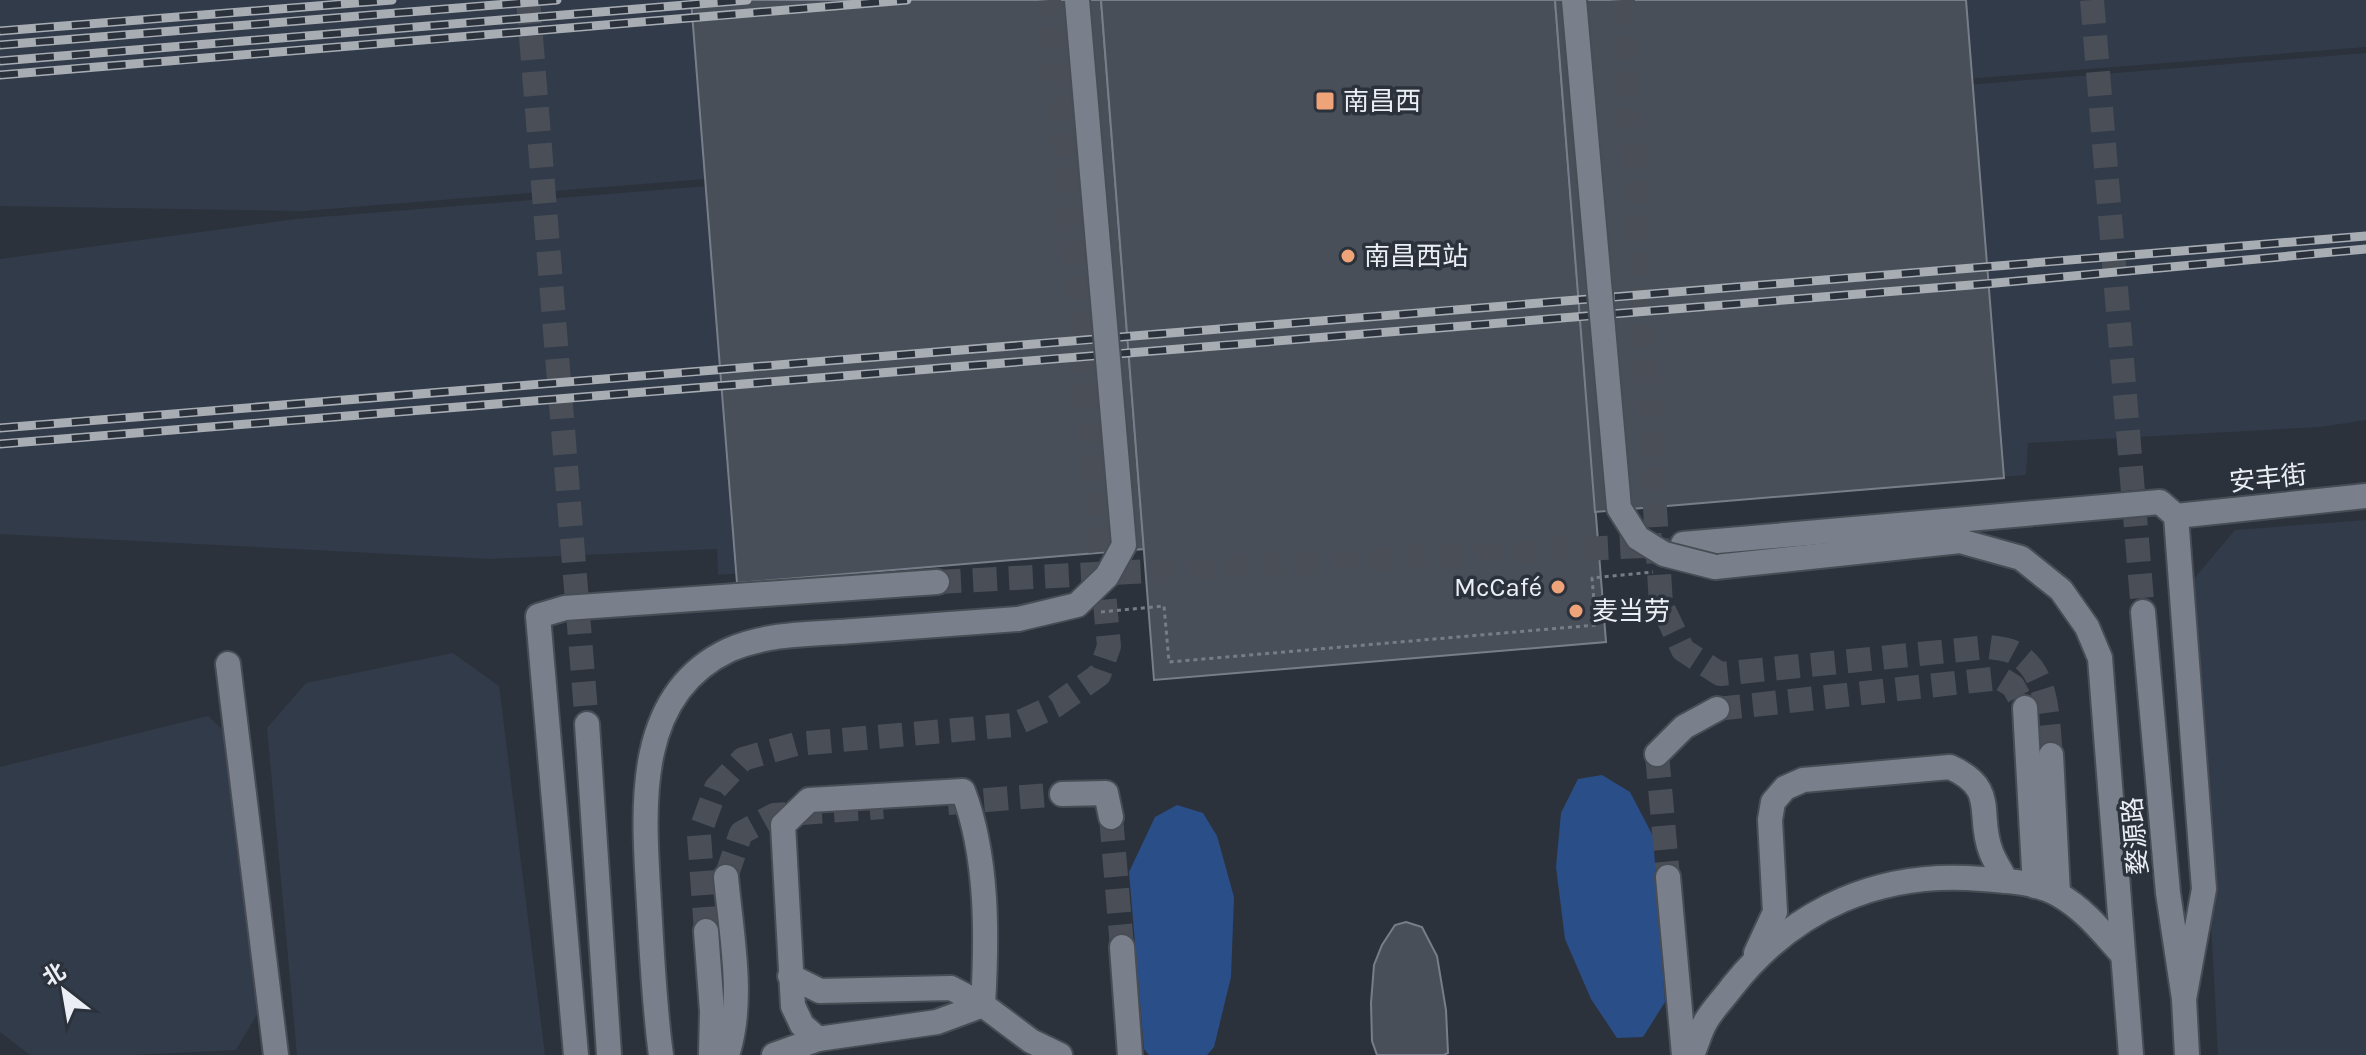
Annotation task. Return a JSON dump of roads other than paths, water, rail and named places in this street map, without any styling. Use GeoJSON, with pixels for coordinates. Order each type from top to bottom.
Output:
{"type":"FeatureCollection","features":[{"type":"Feature","properties":{"kind":"street"},"geometry":{"type":"LineString","coordinates":[[661,1055],[655,1009],[644,820],[647,772],[663,713],[694,671],[730,650],[778,636],[1018,619],[1077,605],[1107,576],[1124,545],[1077,0]]}},
{"type":"Feature","properties":{"kind":"street","name":"婺源路"},"geometry":{"type":"LineString","coordinates":[[1574,0],[1619,508],[1638,538],[1664,554],[1715,567],[1960,541],[2021,558],[2061,590],[2087,627],[2100,658],[2131,1055]]}},
{"type":"Feature","properties":{"kind":"street","name":"安丰街"},"geometry":{"type":"LineString","coordinates":[[2176,516],[2366,496]]}},
{"type":"Feature","properties":{"kind":"street"},"geometry":{"type":"LineString","coordinates":[[1683,544],[2160,502],[2176,516],[2204,889],[2184,999]]}},
{"type":"Feature","properties":{"kind":"street"},"geometry":{"type":"LineString","coordinates":[[576,1055],[538,616],[565,608],[937,582]]}},
{"type":"Feature","properties":{"kind":"street","name":"婺源路"},"geometry":{"type":"LineString","coordinates":[[2143,612],[2168,893],[2184,999],[2187,1055]]}},
{"type":"Feature","properties":{"kind":"street"},"geometry":{"type":"LineString","coordinates":[[228,664],[276,1055]]}},
{"type":"Feature","properties":{"kind":"street"},"geometry":{"type":"LineString","coordinates":[[2025,708],[2035,886]]}},
{"type":"Feature","properties":{"kind":"street"},"geometry":{"type":"LineString","coordinates":[[1657,754],[1684,727],[1717,709]]}},
{"type":"Feature","properties":{"kind":"street"},"geometry":{"type":"LineString","coordinates":[[587,724],[609,1055]]}},
{"type":"Feature","properties":{"kind":"street"},"geometry":{"type":"LineString","coordinates":[[2051,755],[2058,894]]}},
{"type":"Feature","properties":{"kind":"street"},"geometry":{"type":"LineString","coordinates":[[1751,963],[1775,912],[1770,820],[1773,802],[1785,788],[1803,780],[1950,767],[1969,776],[1981,790],[1990,851],[2006,881]]}},
{"type":"Feature","properties":{"kind":"street"},"geometry":{"type":"LineString","coordinates":[[818,1039],[802,1025],[793,1006],[783,825],[809,800],[963,791],[974,820],[987,939],[983,1005]]}},
{"type":"Feature","properties":{"kind":"street"},"geometry":{"type":"LineString","coordinates":[[1062,794],[1106,793],[1111,817]]}},
{"type":"Feature","properties":{"kind":"street"},"geometry":{"type":"LineString","coordinates":[[1692,1055],[1706,1021],[1751,963],[1795,924],[1850,895],[1899,881],[1952,876],[2035,886],[2058,894],[2084,913],[2121,953]]}},
{"type":"Feature","properties":{"kind":"street"},"geometry":{"type":"LineString","coordinates":[[726,877],[736,1004],[734,1035],[727,1055]]}},
{"type":"Feature","properties":{"kind":"street"},"geometry":{"type":"LineString","coordinates":[[1668,877],[1684,1055]]}},
{"type":"Feature","properties":{"kind":"street"},"geometry":{"type":"LineString","coordinates":[[706,931],[712,1011],[711,1055]]}},
{"type":"Feature","properties":{"kind":"street"},"geometry":{"type":"LineString","coordinates":[[1122,947],[1130,1055]]}},
{"type":"Feature","properties":{"kind":"street"},"geometry":{"type":"LineString","coordinates":[[790,976],[820,991],[951,988],[983,1005],[1031,1041],[1060,1055]]}},
{"type":"Feature","properties":{"kind":"street"},"geometry":{"type":"LineString","coordinates":[[774,1055],[818,1039],[937,1022],[983,1005]]}},
{"type":"Feature","properties":{"kind":"tunnel"},"geometry":{"type":"LineString","coordinates":[[528,0],[587,724]]}},
{"type":"Feature","properties":{"kind":"tunnel"},"geometry":{"type":"LineString","coordinates":[[706,931],[699,835],[716,788],[743,759],[796,744],[1013,725],[1055,706],[1099,675],[1109,646],[1049,0]]}},
{"type":"Feature","properties":{"kind":"tunnel"},"geometry":{"type":"LineString","coordinates":[[1623,0],[1661,604],[1683,650],[1720,674],[1989,647],[2008,650],[2025,660],[2040,684],[2047,712],[2051,755]]}},
{"type":"Feature","properties":{"kind":"tunnel"},"geometry":{"type":"LineString","coordinates":[[2092,0],[2143,612]]}},
{"type":"Feature","properties":{"kind":"tunnel"},"geometry":{"type":"LineString","coordinates":[[937,582],[1662,545]]}},
{"type":"Feature","properties":{"kind":"tunnel"},"geometry":{"type":"LineString","coordinates":[[1717,709],[2000,678],[2013,686],[2025,708]]}},
{"type":"Feature","properties":{"kind":"tunnel"},"geometry":{"type":"LineString","coordinates":[[1657,754],[1668,877]]}},
{"type":"Feature","properties":{"kind":"tunnel"},"geometry":{"type":"LineString","coordinates":[[948,803],[1062,794]]}},
{"type":"Feature","properties":{"kind":"tunnel"},"geometry":{"type":"LineString","coordinates":[[726,877],[741,833],[774,815],[883,807]]}},
{"type":"Feature","properties":{"kind":"tunnel"},"geometry":{"type":"LineString","coordinates":[[1111,817],[1122,947]]}},
{"type":"Feature","properties":{"kind":"railway"},"geometry":{"type":"LineString","coordinates":[[0,31],[392,0]]}},
{"type":"Feature","properties":{"kind":"railway"},"geometry":{"type":"LineString","coordinates":[[0,45],[557,0]]}},
{"type":"Feature","properties":{"kind":"railway"},"geometry":{"type":"LineString","coordinates":[[0,61],[747,0]]}},
{"type":"Feature","properties":{"kind":"railway"},"geometry":{"type":"LineString","coordinates":[[0,75],[907,0]]}},
{"type":"Feature","properties":{"kind":"railway"},"geometry":{"type":"LineString","coordinates":[[0,428],[2366,236]]}},
{"type":"Feature","properties":{"kind":"railway"},"geometry":{"type":"LineString","coordinates":[[0,444],[1996,283],[2366,249]]}},
{"type":"Feature","properties":{"kind":"place","name":"南昌西"},"geometry":{"type":"Point","coordinates":[1325,101]}},
{"type":"Feature","properties":{"kind":"place","name":"南昌西站"},"geometry":{"type":"Point","coordinates":[1348,256]}},
{"type":"Feature","properties":{"kind":"place","name":"McCafé"},"geometry":{"type":"Point","coordinates":[1558,587]}},
{"type":"Feature","properties":{"kind":"place","name":"麦当劳"},"geometry":{"type":"Point","coordinates":[1576,611]}}]}
